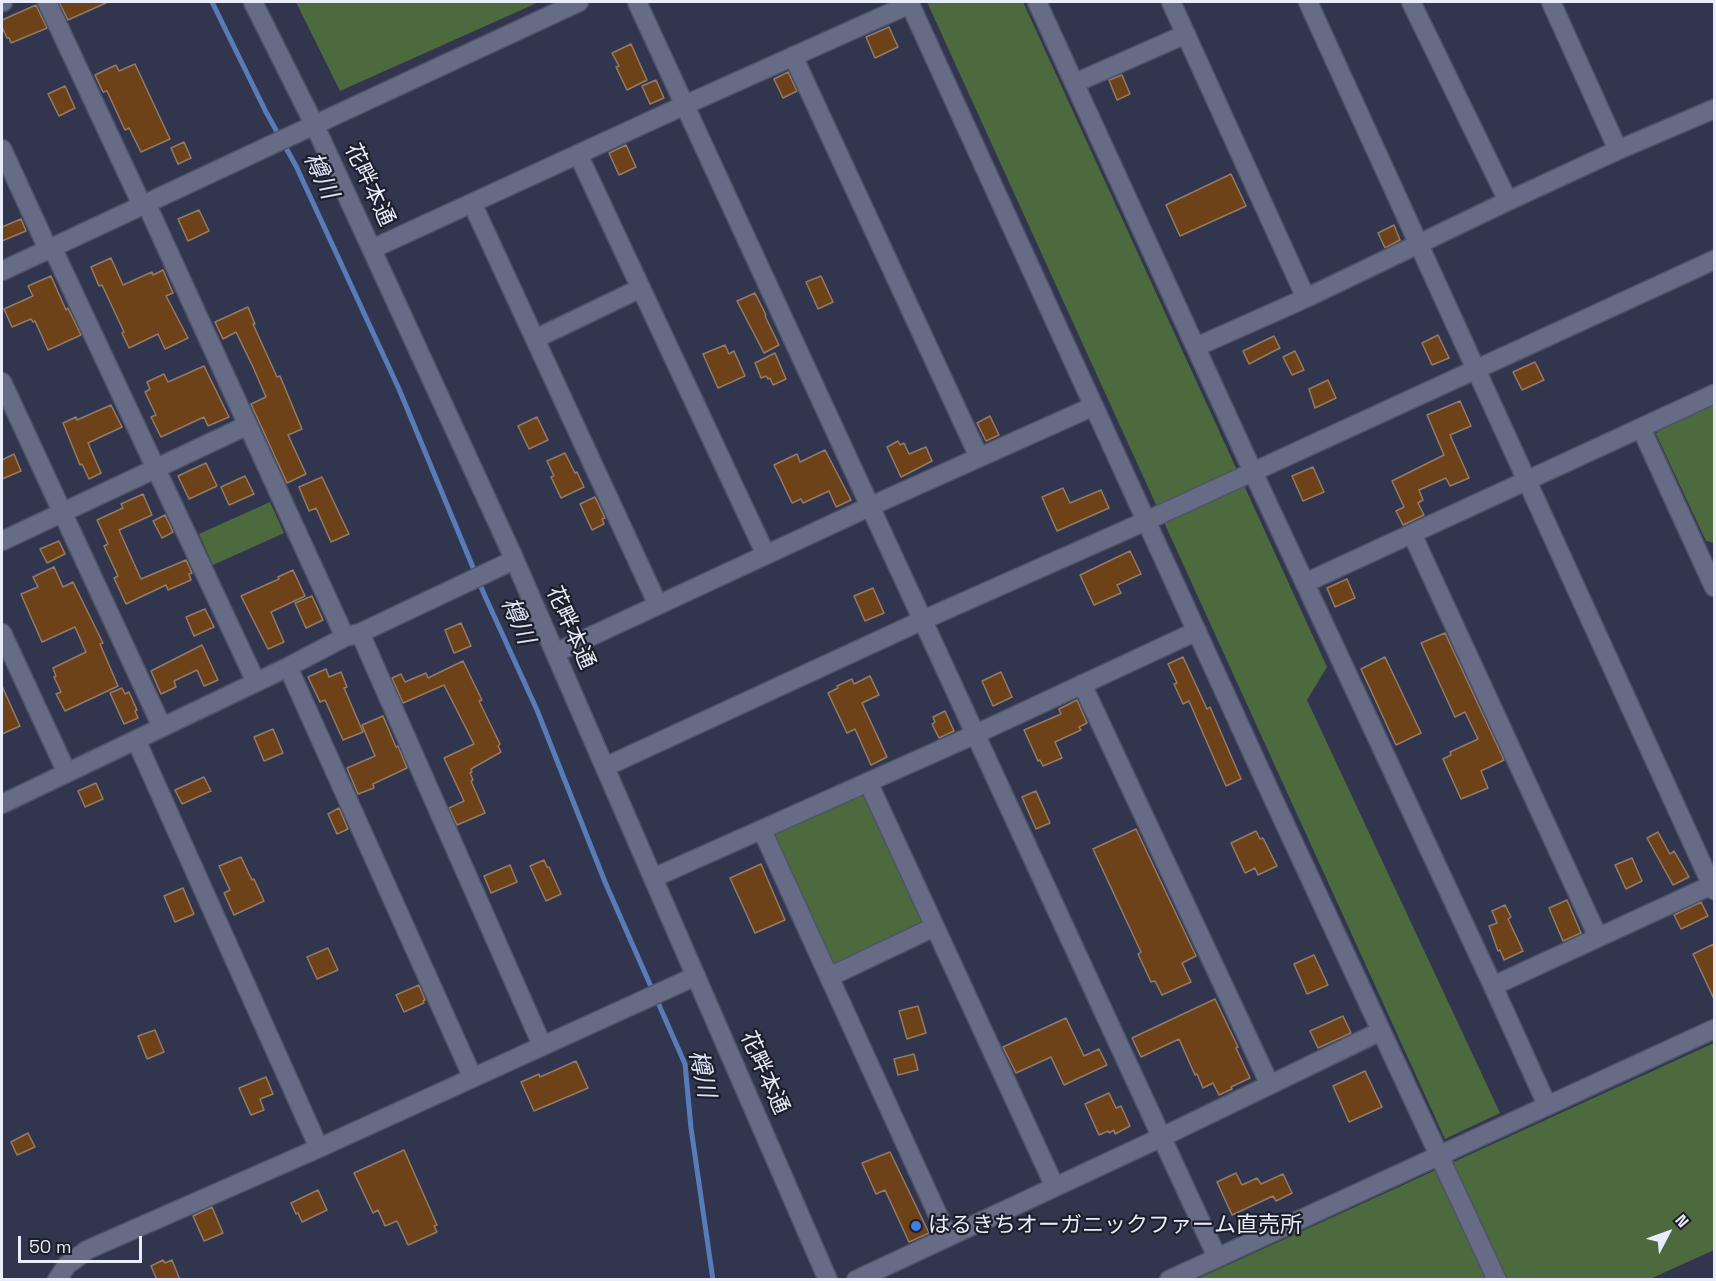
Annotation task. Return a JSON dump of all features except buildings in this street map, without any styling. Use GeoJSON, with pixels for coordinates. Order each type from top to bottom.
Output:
{"type":"FeatureCollection","features":[{"type":"Feature","properties":{"kind":"street"},"geometry":{"type":"LineString","coordinates":[[47,2],[248,425],[352,635],[542,1045]]}},
{"type":"Feature","properties":{"kind":"street","name":"花畔本通"},"geometry":{"type":"LineString","coordinates":[[254,2],[314,124],[514,560],[828,1280]]}},
{"type":"Feature","properties":{"kind":"street"},"geometry":{"type":"LineString","coordinates":[[2,271],[579,2]]}},
{"type":"Feature","properties":{"kind":"street"},"geometry":{"type":"LineString","coordinates":[[637,2],[1217,1257]]}},
{"type":"Feature","properties":{"kind":"street"},"geometry":{"type":"LineString","coordinates":[[1037,2],[1253,472],[1494,986],[1547,1105]]}},
{"type":"Feature","properties":{"kind":"street"},"geometry":{"type":"LineString","coordinates":[[1171,2],[1306,298]]}},
{"type":"Feature","properties":{"kind":"street"},"geometry":{"type":"LineString","coordinates":[[1308,2],[1714,886],[1494,986]]}},
{"type":"Feature","properties":{"kind":"street"},"geometry":{"type":"LineString","coordinates":[[1411,2],[1508,201]]}},
{"type":"Feature","properties":{"kind":"street"},"geometry":{"type":"LineString","coordinates":[[1551,2],[1618,150]]}},
{"type":"Feature","properties":{"kind":"street"},"geometry":{"type":"LineString","coordinates":[[372,249],[909,3],[1497,1280]]}},
{"type":"Feature","properties":{"kind":"street"},"geometry":{"type":"LineString","coordinates":[[1075,83],[1186,34]]}},
{"type":"Feature","properties":{"kind":"street"},"geometry":{"type":"LineString","coordinates":[[793,56],[979,457]]}},
{"type":"Feature","properties":{"kind":"street"},"geometry":{"type":"LineString","coordinates":[[1196,347],[1306,298],[1618,150],[1714,109]]}},
{"type":"Feature","properties":{"kind":"street"},"geometry":{"type":"LineString","coordinates":[[2,149],[256,682]]}},
{"type":"Feature","properties":{"kind":"street"},"geometry":{"type":"LineString","coordinates":[[578,154],[766,555]]}},
{"type":"Feature","properties":{"kind":"street"},"geometry":{"type":"LineString","coordinates":[[472,203],[658,605]]}},
{"type":"Feature","properties":{"kind":"street"},"geometry":{"type":"LineString","coordinates":[[605,767],[1714,260]]}},
{"type":"Feature","properties":{"kind":"street"},"geometry":{"type":"LineString","coordinates":[[535,339],[641,288]]}},
{"type":"Feature","properties":{"kind":"street"},"geometry":{"type":"LineString","coordinates":[[2,382],[162,727]]}},
{"type":"Feature","properties":{"kind":"street"},"geometry":{"type":"LineString","coordinates":[[1305,583],[1714,394]]}},
{"type":"Feature","properties":{"kind":"street"},"geometry":{"type":"LineString","coordinates":[[555,653],[870,506],[1094,406]]}},
{"type":"Feature","properties":{"kind":"street"},"geometry":{"type":"LineString","coordinates":[[2,541],[248,425]]}},
{"type":"Feature","properties":{"kind":"street"},"geometry":{"type":"LineString","coordinates":[[1641,428],[1709,559],[1714,587]]}},
{"type":"Feature","properties":{"kind":"street"},"geometry":{"type":"LineString","coordinates":[[1412,534],[1598,937]]}},
{"type":"Feature","properties":{"kind":"street"},"geometry":{"type":"LineString","coordinates":[[2,804],[352,635],[514,560]]}},
{"type":"Feature","properties":{"kind":"street"},"geometry":{"type":"LineString","coordinates":[[653,878],[976,734],[1197,631]]}},
{"type":"Feature","properties":{"kind":"street"},"geometry":{"type":"LineString","coordinates":[[2,633],[67,773]]}},
{"type":"Feature","properties":{"kind":"street"},"geometry":{"type":"LineString","coordinates":[[288,667],[472,1076]]}},
{"type":"Feature","properties":{"kind":"street"},"geometry":{"type":"LineString","coordinates":[[1082,684],[1269,1085]]}},
{"type":"Feature","properties":{"kind":"street"},"geometry":{"type":"LineString","coordinates":[[136,740],[319,1148]]}},
{"type":"Feature","properties":{"kind":"street"},"geometry":{"type":"LineString","coordinates":[[868,782],[1055,1187]]}},
{"type":"Feature","properties":{"kind":"street"},"geometry":{"type":"LineString","coordinates":[[762,830],[948,1237]]}},
{"type":"Feature","properties":{"kind":"street"},"geometry":{"type":"LineString","coordinates":[[829,977],[934,927]]}},
{"type":"Feature","properties":{"kind":"street"},"geometry":{"type":"LineString","coordinates":[[57,1280],[67,1265],[87,1250],[319,1148],[472,1076],[696,976]]}},
{"type":"Feature","properties":{"kind":"street"},"geometry":{"type":"LineString","coordinates":[[1169,1280],[1438,1154],[1714,1029]]}},
{"type":"Feature","properties":{"kind":"street"},"geometry":{"type":"LineString","coordinates":[[856,1280],[1162,1137],[1381,1031]]}},
{"type":"Feature","properties":{"kind":"green space"},"geometry":{"type":"Polygon","coordinates":[[[296,2],[539,2],[340,91],[296,2]]]}},
{"type":"Feature","properties":{"kind":"green space"},"geometry":{"type":"Polygon","coordinates":[[[927,2],[1023,2],[1327,667],[1307,700],[1500,1113],[1445,1139],[927,2]]]}},
{"type":"Feature","properties":{"kind":"green space"},"geometry":{"type":"Polygon","coordinates":[[[1714,404],[1714,543],[1706,541],[1656,434],[1664,424],[1714,404]]]}},
{"type":"Feature","properties":{"kind":"green space"},"geometry":{"type":"Polygon","coordinates":[[[270,502],[284,533],[213,565],[199,534],[270,502]]]}},
{"type":"Feature","properties":{"kind":"green space"},"geometry":{"type":"Polygon","coordinates":[[[859,794],[867,799],[923,924],[838,967],[831,964],[773,840],[777,831],[859,794]]]}},
{"type":"Feature","properties":{"kind":"green space"},"geometry":{"type":"Polygon","coordinates":[[[1714,1043],[1714,1250],[1650,1279],[1195,1280],[1714,1043]]]}},
{"type":"Feature","properties":{"kind":"waterway","name":"樽川"},"geometry":{"type":"LineString","coordinates":[[212,2],[266,112],[296,166],[399,389],[484,594],[537,710],[605,882],[685,1064],[691,1128],[713,1280]]}},
{"type":"Feature","properties":{"kind":"place","name":"はるきちオーガニックファーム直売所"},"geometry":{"type":"Point","coordinates":[916,1226]}}]}
